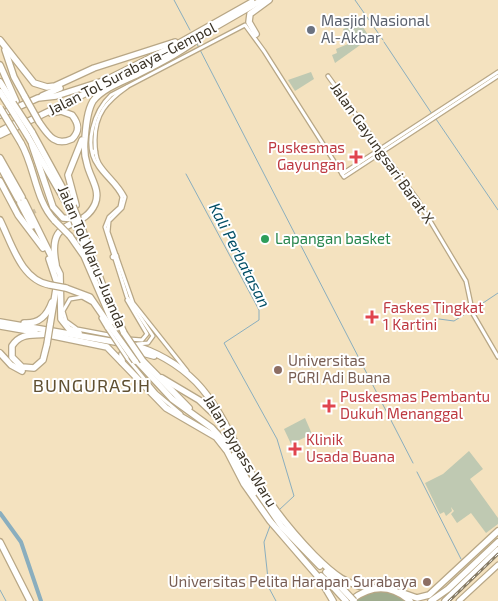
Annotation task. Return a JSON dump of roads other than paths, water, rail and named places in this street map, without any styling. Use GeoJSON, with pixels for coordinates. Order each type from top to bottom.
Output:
{"type":"FeatureCollection","features":[{"type":"Feature","properties":{"kind":"highway","name":"Jalan Tol Surabaya–Gempol"},"geometry":{"type":"LineString","coordinates":[[0,131],[185,40],[254,0]]}},
{"type":"Feature","properties":{"kind":"highway","name":"Jalan Tol Surabaya–Gempol"},"geometry":{"type":"LineString","coordinates":[[0,135],[132,72],[262,0]]}},
{"type":"Feature","properties":{"kind":"highway"},"geometry":{"type":"LineString","coordinates":[[256,34],[249,22],[250,14],[269,0]]}},
{"type":"Feature","properties":{"kind":"highway"},"geometry":{"type":"LineString","coordinates":[[88,337],[69,329],[62,322],[60,310],[63,287],[56,264],[54,247],[56,237],[64,228],[83,217],[93,208],[97,196],[84,154],[90,108],[99,96],[132,80],[207,32]]}},
{"type":"Feature","properties":{"kind":"highway"},"geometry":{"type":"LineString","coordinates":[[0,41],[28,78],[39,86],[55,86],[102,65],[185,40]]}},
{"type":"Feature","properties":{"kind":"highway"},"geometry":{"type":"LineString","coordinates":[[0,41],[25,97],[40,122],[50,137],[61,142],[72,139],[78,130],[76,119],[67,112],[55,112],[33,119]]}},
{"type":"Feature","properties":{"kind":"highway"},"geometry":{"type":"LineString","coordinates":[[0,65],[13,103]]}},
{"type":"Feature","properties":{"kind":"highway"},"geometry":{"type":"LineString","coordinates":[[0,115],[11,112],[78,80],[102,65]]}},
{"type":"Feature","properties":{"kind":"highway"},"geometry":{"type":"LineString","coordinates":[[35,99],[56,96],[106,80]]}},
{"type":"Feature","properties":{"kind":"highway"},"geometry":{"type":"LineString","coordinates":[[73,206],[68,175],[81,145],[88,106],[102,91],[132,80]]}},
{"type":"Feature","properties":{"kind":"highway"},"geometry":{"type":"LineString","coordinates":[[0,82],[29,131],[32,145],[56,212],[68,220],[83,217]]}},
{"type":"Feature","properties":{"kind":"highway"},"geometry":{"type":"LineString","coordinates":[[0,92],[13,103]]}},
{"type":"Feature","properties":{"kind":"highway"},"geometry":{"type":"LineString","coordinates":[[0,108],[31,161],[45,208],[81,251],[97,286]]}},
{"type":"Feature","properties":{"kind":"highway","name":"Jalan Tol Waru–Juanda"},"geometry":{"type":"LineString","coordinates":[[29,131],[73,206],[104,289],[124,333],[152,379],[177,404],[220,436],[232,453],[253,492],[336,586],[354,601]]}},
{"type":"Feature","properties":{"kind":"highway"},"geometry":{"type":"LineString","coordinates":[[32,145],[73,206]]}},
{"type":"Feature","properties":{"kind":"highway"},"geometry":{"type":"LineString","coordinates":[[0,158],[8,188],[33,212],[41,237]]}},
{"type":"Feature","properties":{"kind":"highway"},"geometry":{"type":"LineString","coordinates":[[2,167],[56,264]]}},
{"type":"Feature","properties":{"kind":"highway"},"geometry":{"type":"LineString","coordinates":[[0,180],[18,215],[43,248]]}},
{"type":"Feature","properties":{"kind":"highway"},"geometry":{"type":"LineString","coordinates":[[0,353],[13,367],[31,372],[38,369],[44,363],[52,325],[57,288],[56,276],[21,200]]}},
{"type":"Feature","properties":{"kind":"highway"},"geometry":{"type":"LineString","coordinates":[[0,220],[27,274],[36,281],[63,287],[90,297],[135,361],[144,365],[166,382],[206,405],[217,416],[231,436]]}},
{"type":"Feature","properties":{"kind":"highway"},"geometry":{"type":"LineString","coordinates":[[81,231],[97,286]]}},
{"type":"Feature","properties":{"kind":"highway"},"geometry":{"type":"LineString","coordinates":[[12,324],[33,323],[45,315],[54,293],[56,276]]}},
{"type":"Feature","properties":{"kind":"highway","name":"Jalan Tol Waru–Juanda"},"geometry":{"type":"LineString","coordinates":[[97,286],[111,327]]}},
{"type":"Feature","properties":{"kind":"highway"},"geometry":{"type":"LineString","coordinates":[[52,325],[63,287]]}},
{"type":"Feature","properties":{"kind":"highway","name":"Jalan Bypass Waru"},"geometry":{"type":"LineString","coordinates":[[0,322],[129,344],[147,349],[172,363],[195,382],[210,400],[264,494],[274,517],[320,579],[333,601]]}},
{"type":"Feature","properties":{"kind":"highway","name":"Jalan Bypass Waru"},"geometry":{"type":"LineString","coordinates":[[0,326],[102,344],[124,360],[164,407],[212,434],[223,445],[244,484],[274,517],[332,573],[356,586],[390,588],[405,598],[422,598],[443,583]]}},
{"type":"Feature","properties":{"kind":"highway"},"geometry":{"type":"LineString","coordinates":[[46,334],[29,335],[20,338],[12,346],[12,357],[22,368],[34,368],[43,360],[48,344]]}},
{"type":"Feature","properties":{"kind":"highway"},"geometry":{"type":"LineString","coordinates":[[124,360],[123,353],[130,349],[172,363]]}},
{"type":"Feature","properties":{"kind":"highway","name":"Jalan Tol Waru–Juanda"},"geometry":{"type":"LineString","coordinates":[[144,365],[175,395],[213,424],[227,438],[274,517],[348,601]]}},
{"type":"Feature","properties":{"kind":"highway"},"geometry":{"type":"LineString","coordinates":[[152,379],[175,404],[208,429],[223,445]]}},
{"type":"Feature","properties":{"kind":"highway"},"geometry":{"type":"LineString","coordinates":[[234,464],[253,492]]}},
{"type":"Feature","properties":{"kind":"highway"},"geometry":{"type":"LineString","coordinates":[[435,600],[443,583],[498,531]]}},
{"type":"Feature","properties":{"kind":"highway"},"geometry":{"type":"LineString","coordinates":[[0,542],[30,601]]}},
{"type":"Feature","properties":{"kind":"highway"},"geometry":{"type":"LineString","coordinates":[[435,600],[498,542]]}},
{"type":"Feature","properties":{"kind":"highway"},"geometry":{"type":"LineString","coordinates":[[444,601],[498,550]]}},
{"type":"Feature","properties":{"kind":"highway"},"geometry":{"type":"LineString","coordinates":[[451,587],[460,573],[461,567]]}},
{"type":"Feature","properties":{"kind":"highway"},"geometry":{"type":"LineString","coordinates":[[320,579],[340,597],[344,598],[348,591],[332,573]]}},
{"type":"Feature","properties":{"kind":"highway"},"geometry":{"type":"LineString","coordinates":[[348,601],[375,587]]}},
{"type":"Feature","properties":{"kind":"main road"},"geometry":{"type":"LineString","coordinates":[[459,601],[498,565]]}},
{"type":"Feature","properties":{"kind":"street"},"geometry":{"type":"LineString","coordinates":[[124,360],[111,327],[93,305],[84,297],[73,298],[65,305],[65,319],[73,327],[142,340],[147,336],[133,312],[127,297],[108,226],[111,219],[122,208],[125,197],[100,164],[94,152],[96,126],[102,108],[132,80],[245,25],[264,50],[343,176],[498,76]]}},
{"type":"Feature","properties":{"kind":"street"},"geometry":{"type":"LineString","coordinates":[[434,116],[498,72]]}},
{"type":"Feature","properties":{"kind":"street","name":"Jalan Gayungsari Barat X"},"geometry":{"type":"LineString","coordinates":[[328,76],[417,199],[466,281],[472,310],[498,357]]}},
{"type":"Feature","properties":{"kind":"street"},"geometry":{"type":"LineString","coordinates":[[115,257],[126,289],[136,308],[195,382]]}},
{"type":"Feature","properties":{"kind":"street"},"geometry":{"type":"LineString","coordinates":[[127,297],[152,336],[148,344],[129,344]]}},
{"type":"Feature","properties":{"kind":"waterway"},"geometry":{"type":"LineString","coordinates":[[174,0],[190,30]]}},
{"type":"Feature","properties":{"kind":"waterway"},"geometry":{"type":"LineString","coordinates":[[355,0],[383,40]]}},
{"type":"Feature","properties":{"kind":"waterway"},"geometry":{"type":"LineString","coordinates":[[384,42],[432,114]]}},
{"type":"Feature","properties":{"kind":"waterway"},"geometry":{"type":"LineString","coordinates":[[197,44],[413,463]]}},
{"type":"Feature","properties":{"kind":"waterway"},"geometry":{"type":"LineString","coordinates":[[436,119],[498,210]]}},
{"type":"Feature","properties":{"kind":"waterway","name":"Kali Perbatasan"},"geometry":{"type":"LineString","coordinates":[[186,174],[259,310],[259,320],[224,343],[277,439],[294,496],[279,510]]}},
{"type":"Feature","properties":{"kind":"waterway"},"geometry":{"type":"LineString","coordinates":[[474,309],[498,293]]}},
{"type":"Feature","properties":{"kind":"waterway"},"geometry":{"type":"LineString","coordinates":[[439,319],[454,321],[470,311]]}},
{"type":"Feature","properties":{"kind":"waterway"},"geometry":{"type":"LineString","coordinates":[[417,472],[461,559]]}},
{"type":"Feature","properties":{"kind":"waterway"},"geometry":{"type":"LineString","coordinates":[[0,513],[21,542],[41,601]]}},
{"type":"Feature","properties":{"kind":"waterway","name":"Kali Perbatasan"},"geometry":{"type":"LineString","coordinates":[[270,526],[264,542],[269,588],[276,601]]}},
{"type":"Feature","properties":{"kind":"waterway"},"geometry":{"type":"LineString","coordinates":[[0,590],[6,601]]}},
{"type":"Feature","properties":{"kind":"tunnel"},"geometry":{"type":"LineString","coordinates":[[7,186],[9,190]]}},
{"type":"Feature","properties":{"kind":"tunnel"},"geometry":{"type":"LineString","coordinates":[[15,200],[17,204]]}},
{"type":"Feature","properties":{"kind":"tunnel"},"geometry":{"type":"LineString","coordinates":[[32,210],[34,214]]}},
{"type":"Feature","properties":{"kind":"railway"},"geometry":{"type":"LineString","coordinates":[[449,601],[498,554]]}},
{"type":"Feature","properties":{"kind":"place","name":"Masjid Nasional Al-Akbar"},"geometry":{"type":"Point","coordinates":[311,30]}},
{"type":"Feature","properties":{"kind":"place","name":"Puskesmas Gayungan"},"geometry":{"type":"Point","coordinates":[356,157]}},
{"type":"Feature","properties":{"kind":"place","name":"Lapangan basket"},"geometry":{"type":"Point","coordinates":[265,239]}},
{"type":"Feature","properties":{"kind":"place","name":"Faskes Tingkat 1 Kartini"},"geometry":{"type":"Point","coordinates":[372,317]}},
{"type":"Feature","properties":{"kind":"place","name":"Universitas PGRI Adi Buana"},"geometry":{"type":"Point","coordinates":[278,370]}},
{"type":"Feature","properties":{"kind":"place","name":"Puskesmas Pembantu Dukuh Menanggal"},"geometry":{"type":"Point","coordinates":[329,406]}},
{"type":"Feature","properties":{"kind":"place","name":"Klinik Usada Buana"},"geometry":{"type":"Point","coordinates":[295,449]}},
{"type":"Feature","properties":{"kind":"place","name":"Universitas Pelita Harapan Surabaya"},"geometry":{"type":"Point","coordinates":[427,582]}},
{"type":"Feature","properties":{"kind":"district","name":"BUNGURASIH"},"geometry":{"type":"Point","coordinates":[92,386]}}]}
